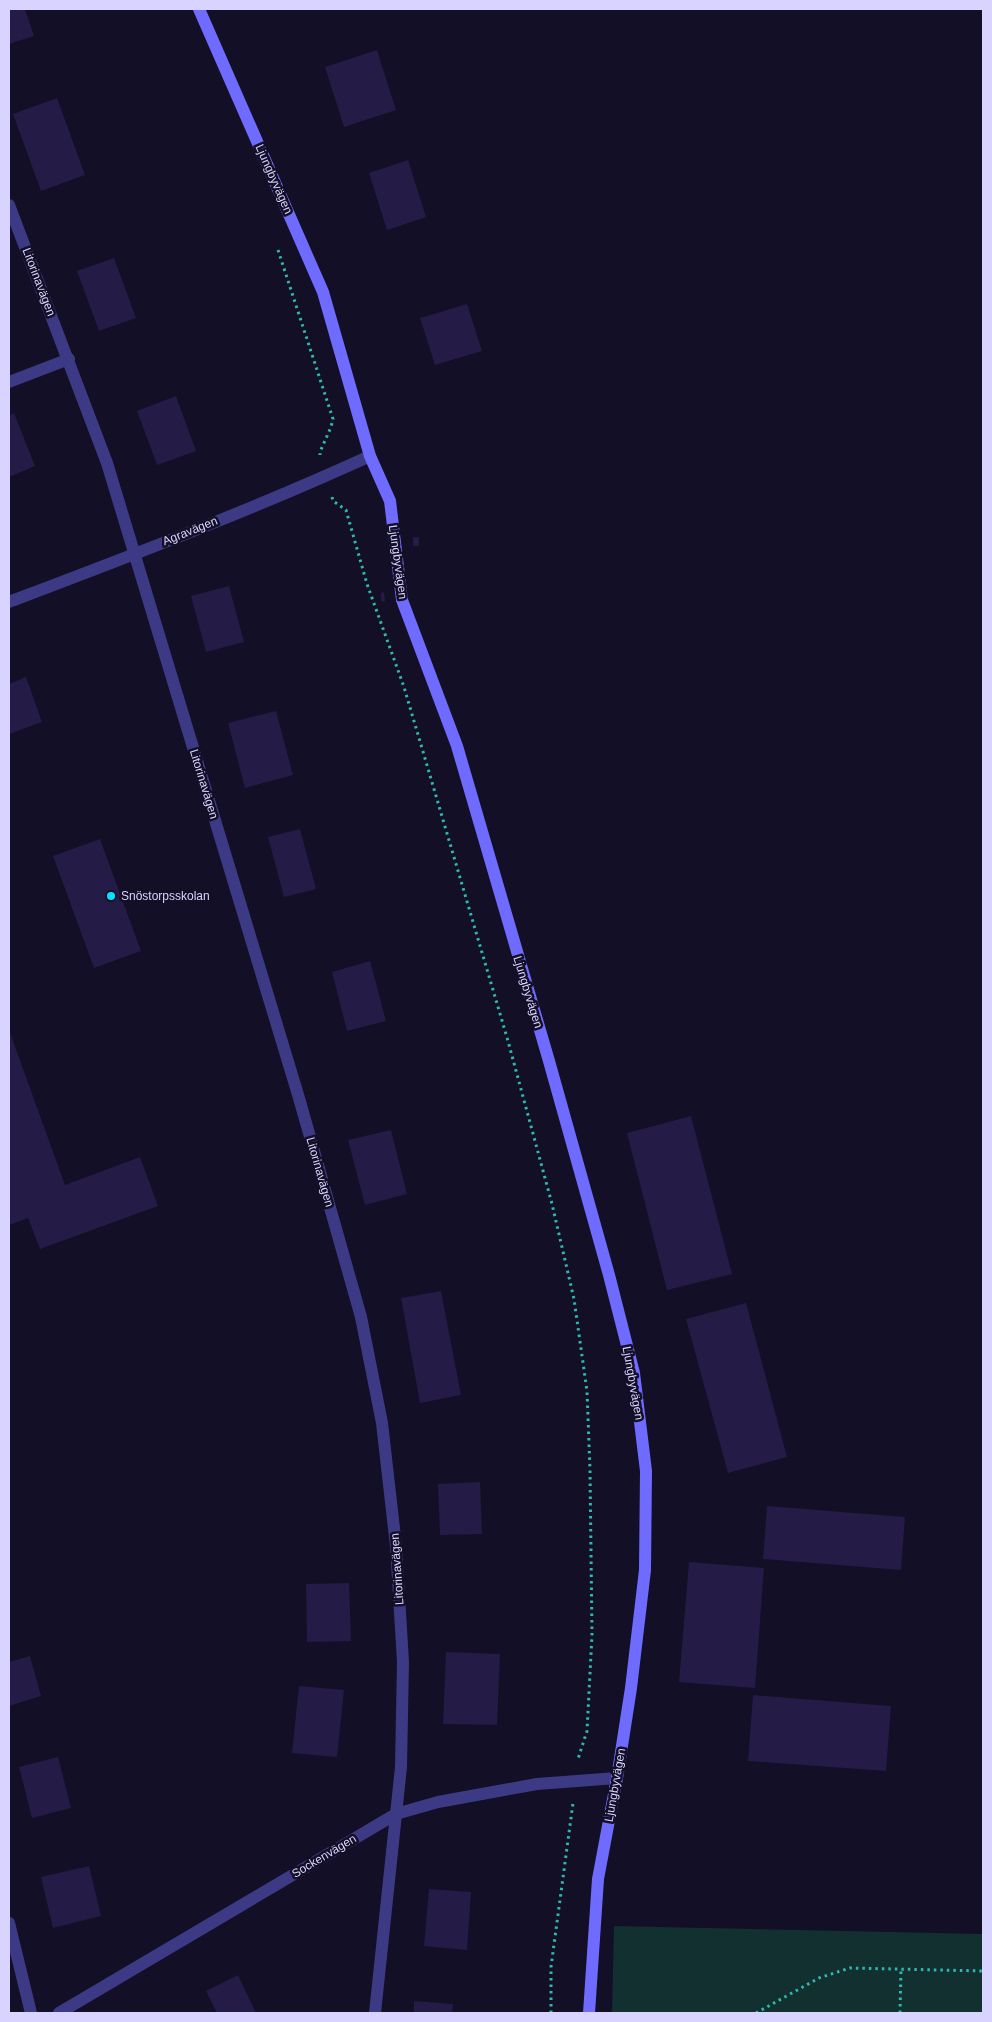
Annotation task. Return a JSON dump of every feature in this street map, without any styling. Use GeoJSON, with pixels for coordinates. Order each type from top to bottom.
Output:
{"type":"FeatureCollection","features":[{"type":"Feature","properties":{"kind":"street","name":"Ljungbyvägen"},"geometry":{"type":"LineString","coordinates":[[199,9],[323,292],[370,456],[390,501],[402,600],[457,746],[552,1070],[634,1373],[646,1471],[644,1570],[631,1688],[617,1778],[598,1879],[589,2013]]}},
{"type":"Feature","properties":{"kind":"street","name":"Litorinavägen"},"geometry":{"type":"LineString","coordinates":[[9,205],[108,463],[296,1088],[361,1317],[382,1423],[396,1546],[402,1662],[401,1767],[375,2013]]}},
{"type":"Feature","properties":{"kind":"street"},"geometry":{"type":"LineString","coordinates":[[9,382],[69,359]]}},
{"type":"Feature","properties":{"kind":"street","name":"Agravägen"},"geometry":{"type":"LineString","coordinates":[[9,602],[324,477],[370,456]]}},
{"type":"Feature","properties":{"kind":"street","name":"Sockenvägen"},"geometry":{"type":"LineString","coordinates":[[58,2013],[396,1814],[438,1802],[537,1784],[617,1778]]}},
{"type":"Feature","properties":{"kind":"street"},"geometry":{"type":"LineString","coordinates":[[9,1923],[31,2013]]}},
{"type":"Feature","properties":{"kind":"path"},"geometry":{"type":"LineString","coordinates":[[276,244],[333,419],[320,452],[324,477],[333,501],[346,510],[367,584],[404,688],[508,1041],[552,1204],[574,1298],[586,1391],[590,1470],[592,1634],[587,1731],[578,1761],[551,1967],[551,2013]]}},
{"type":"Feature","properties":{"kind":"path"},"geometry":{"type":"LineString","coordinates":[[756,2013],[819,1978],[850,1968],[983,1971]]}},
{"type":"Feature","properties":{"kind":"path"},"geometry":{"type":"LineString","coordinates":[[900,2013],[901,1969]]}},
{"type":"Feature","properties":{"kind":"green space"},"geometry":{"type":"Polygon","coordinates":[[[614,1926],[983,1934],[983,2013],[612,2013],[614,1926]]]}},
{"type":"Feature","properties":{"kind":"building"},"geometry":{"type":"Polygon","coordinates":[[[9,9],[25,9],[34,36],[9,44],[9,9]]]}},
{"type":"Feature","properties":{"kind":"building"},"geometry":{"type":"Polygon","coordinates":[[[377,50],[396,110],[344,127],[325,67],[377,50]]]}},
{"type":"Feature","properties":{"kind":"building"},"geometry":{"type":"Polygon","coordinates":[[[57,98],[85,175],[41,191],[13,114],[57,98]]]}},
{"type":"Feature","properties":{"kind":"building"},"geometry":{"type":"Polygon","coordinates":[[[408,160],[426,217],[387,230],[369,173],[408,160]]]}},
{"type":"Feature","properties":{"kind":"building"},"geometry":{"type":"Polygon","coordinates":[[[114,258],[136,318],[99,331],[77,271],[114,258]]]}},
{"type":"Feature","properties":{"kind":"building"},"geometry":{"type":"Polygon","coordinates":[[[467,304],[482,351],[435,365],[420,318],[467,304]]]}},
{"type":"Feature","properties":{"kind":"building"},"geometry":{"type":"Polygon","coordinates":[[[176,396],[196,451],[157,465],[137,411],[176,396]]]}},
{"type":"Feature","properties":{"kind":"building"},"geometry":{"type":"Polygon","coordinates":[[[14,413],[35,466],[9,477],[9,416],[14,413]]]}},
{"type":"Feature","properties":{"kind":"building"},"geometry":{"type":"Polygon","coordinates":[[[413,537],[419,537],[419,546],[413,546],[413,537]]]}},
{"type":"Feature","properties":{"kind":"building"},"geometry":{"type":"Polygon","coordinates":[[[229,586],[244,642],[206,652],[191,596],[229,586]]]}},
{"type":"Feature","properties":{"kind":"building"},"geometry":{"type":"Polygon","coordinates":[[[384,592],[385,601],[381,601],[381,593],[384,592]]]}},
{"type":"Feature","properties":{"kind":"building"},"geometry":{"type":"Polygon","coordinates":[[[26,677],[42,722],[9,734],[9,684],[26,677]]]}},
{"type":"Feature","properties":{"kind":"building"},"geometry":{"type":"Polygon","coordinates":[[[276,711],[293,775],[245,788],[228,723],[276,711]]]}},
{"type":"Feature","properties":{"kind":"building"},"geometry":{"type":"Polygon","coordinates":[[[300,829],[316,889],[284,897],[268,837],[300,829]]]}},
{"type":"Feature","properties":{"kind":"building"},"geometry":{"type":"Polygon","coordinates":[[[100,839],[141,951],[94,968],[53,856],[100,839]]]}},
{"type":"Feature","properties":{"kind":"building"},"geometry":{"type":"Polygon","coordinates":[[[370,961],[386,1021],[347,1031],[332,972],[370,961]]]}},
{"type":"Feature","properties":{"kind":"building"},"geometry":{"type":"Polygon","coordinates":[[[9,1030],[65,1185],[140,1157],[158,1206],[40,1249],[28,1218],[9,1225],[9,1030]]]}},
{"type":"Feature","properties":{"kind":"building"},"geometry":{"type":"Polygon","coordinates":[[[691,1116],[732,1274],[667,1290],[627,1133],[691,1116]]]}},
{"type":"Feature","properties":{"kind":"building"},"geometry":{"type":"Polygon","coordinates":[[[391,1130],[407,1194],[365,1205],[348,1140],[391,1130]]]}},
{"type":"Feature","properties":{"kind":"building"},"geometry":{"type":"Polygon","coordinates":[[[441,1291],[461,1395],[420,1403],[401,1298],[441,1291]]]}},
{"type":"Feature","properties":{"kind":"building"},"geometry":{"type":"Polygon","coordinates":[[[746,1303],[787,1457],[728,1473],[686,1319],[746,1303]]]}},
{"type":"Feature","properties":{"kind":"building"},"geometry":{"type":"Polygon","coordinates":[[[480,1482],[482,1534],[440,1535],[438,1484],[480,1482]]]}},
{"type":"Feature","properties":{"kind":"building"},"geometry":{"type":"Polygon","coordinates":[[[767,1506],[905,1517],[901,1570],[763,1559],[767,1506]]]}},
{"type":"Feature","properties":{"kind":"building"},"geometry":{"type":"Polygon","coordinates":[[[689,1562],[764,1568],[755,1688],[679,1682],[689,1562]]]}},
{"type":"Feature","properties":{"kind":"building"},"geometry":{"type":"Polygon","coordinates":[[[349,1583],[351,1641],[307,1642],[306,1584],[349,1583]]]}},
{"type":"Feature","properties":{"kind":"building"},"geometry":{"type":"Polygon","coordinates":[[[446,1652],[500,1654],[497,1725],[443,1724],[446,1652]]]}},
{"type":"Feature","properties":{"kind":"building"},"geometry":{"type":"Polygon","coordinates":[[[30,1656],[41,1696],[9,1706],[9,1662],[30,1656]]]}},
{"type":"Feature","properties":{"kind":"building"},"geometry":{"type":"Polygon","coordinates":[[[299,1686],[344,1690],[337,1757],[292,1753],[299,1686]]]}},
{"type":"Feature","properties":{"kind":"building"},"geometry":{"type":"Polygon","coordinates":[[[753,1695],[891,1706],[886,1771],[748,1761],[753,1695]]]}},
{"type":"Feature","properties":{"kind":"building"},"geometry":{"type":"Polygon","coordinates":[[[58,1757],[71,1808],[32,1818],[19,1767],[58,1757]]]}},
{"type":"Feature","properties":{"kind":"building"},"geometry":{"type":"Polygon","coordinates":[[[89,1866],[101,1916],[53,1928],[41,1877],[89,1866]]]}},
{"type":"Feature","properties":{"kind":"building"},"geometry":{"type":"Polygon","coordinates":[[[429,1889],[471,1892],[467,1950],[424,1946],[429,1889]]]}},
{"type":"Feature","properties":{"kind":"building"},"geometry":{"type":"Polygon","coordinates":[[[238,1975],[256,2013],[217,2013],[206,1991],[238,1975]]]}},
{"type":"Feature","properties":{"kind":"building"},"geometry":{"type":"Polygon","coordinates":[[[414,2001],[453,2004],[452,2013],[414,2013],[414,2001]]]}},
{"type":"Feature","properties":{"kind":"place","name":"Snöstorpsskolan"},"geometry":{"type":"Point","coordinates":[111,896]}}]}
